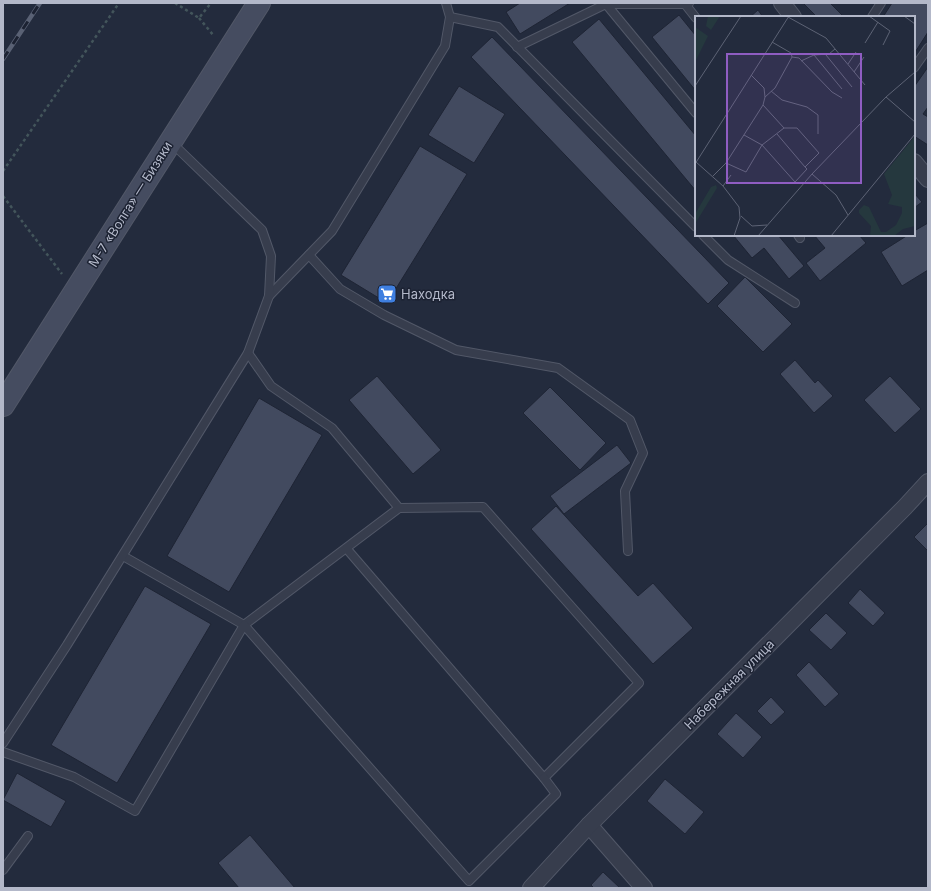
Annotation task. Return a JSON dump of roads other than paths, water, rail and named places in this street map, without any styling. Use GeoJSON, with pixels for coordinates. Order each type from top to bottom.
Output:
{"type":"FeatureCollection","features":[{"type":"Feature","properties":{"kind":"main road","name":"М-7 «Волга» — Бизяки"},"geometry":{"type":"LineString","coordinates":[[3,405],[259,3]]}},
{"type":"Feature","properties":{"kind":"street"},"geometry":{"type":"LineString","coordinates":[[782,3],[792,16]]}},
{"type":"Feature","properties":{"kind":"street"},"geometry":{"type":"LineString","coordinates":[[915,163],[928,179]]}},
{"type":"Feature","properties":{"kind":"street","name":"Набережная улица"},"geometry":{"type":"LineString","coordinates":[[531,888],[589,825],[905,507],[928,482]]}},
{"type":"Feature","properties":{"kind":"street"},"geometry":{"type":"LineString","coordinates":[[589,825],[644,888]]}},
{"type":"Feature","properties":{"kind":"lane"},"geometry":{"type":"LineString","coordinates":[[269,296],[332,232],[445,46],[450,17],[446,3]]}},
{"type":"Feature","properties":{"kind":"lane"},"geometry":{"type":"LineString","coordinates":[[873,16],[881,3]]}},
{"type":"Feature","properties":{"kind":"lane"},"geometry":{"type":"LineString","coordinates":[[517,47],[606,4],[687,4],[695,16]]}},
{"type":"Feature","properties":{"kind":"lane"},"geometry":{"type":"LineString","coordinates":[[606,4],[695,112]]}},
{"type":"Feature","properties":{"kind":"lane"},"geometry":{"type":"LineString","coordinates":[[450,17],[498,27],[695,227]]}},
{"type":"Feature","properties":{"kind":"lane"},"geometry":{"type":"LineString","coordinates":[[915,67],[928,48]]}},
{"type":"Feature","properties":{"kind":"lane"},"geometry":{"type":"LineString","coordinates":[[3,743],[123,556],[248,353],[269,296],[271,256],[262,230],[170,142]]}},
{"type":"Feature","properties":{"kind":"lane"},"geometry":{"type":"LineString","coordinates":[[705,236],[728,260],[795,303]]}},
{"type":"Feature","properties":{"kind":"lane"},"geometry":{"type":"LineString","coordinates":[[309,255],[340,289],[384,315],[456,350],[558,368],[630,420],[643,453],[625,491],[628,551]]}},
{"type":"Feature","properties":{"kind":"lane"},"geometry":{"type":"LineString","coordinates":[[248,353],[271,386],[332,428],[399,508]]}},
{"type":"Feature","properties":{"kind":"lane"},"geometry":{"type":"LineString","coordinates":[[3,752],[74,776],[135,811],[244,625],[399,508],[483,507],[639,683],[544,778]]}},
{"type":"Feature","properties":{"kind":"lane"},"geometry":{"type":"LineString","coordinates":[[123,556],[244,625],[469,881],[556,794],[544,778],[346,548]]}},
{"type":"Feature","properties":{"kind":"lane"},"geometry":{"type":"LineString","coordinates":[[3,870],[28,836]]}},
{"type":"Feature","properties":{"kind":"railway"},"geometry":{"type":"LineString","coordinates":[[3,59],[40,3]]}},
{"type":"Feature","properties":{"kind":"place","name":"Находка"},"geometry":{"type":"Point","coordinates":[387,294]}}]}
